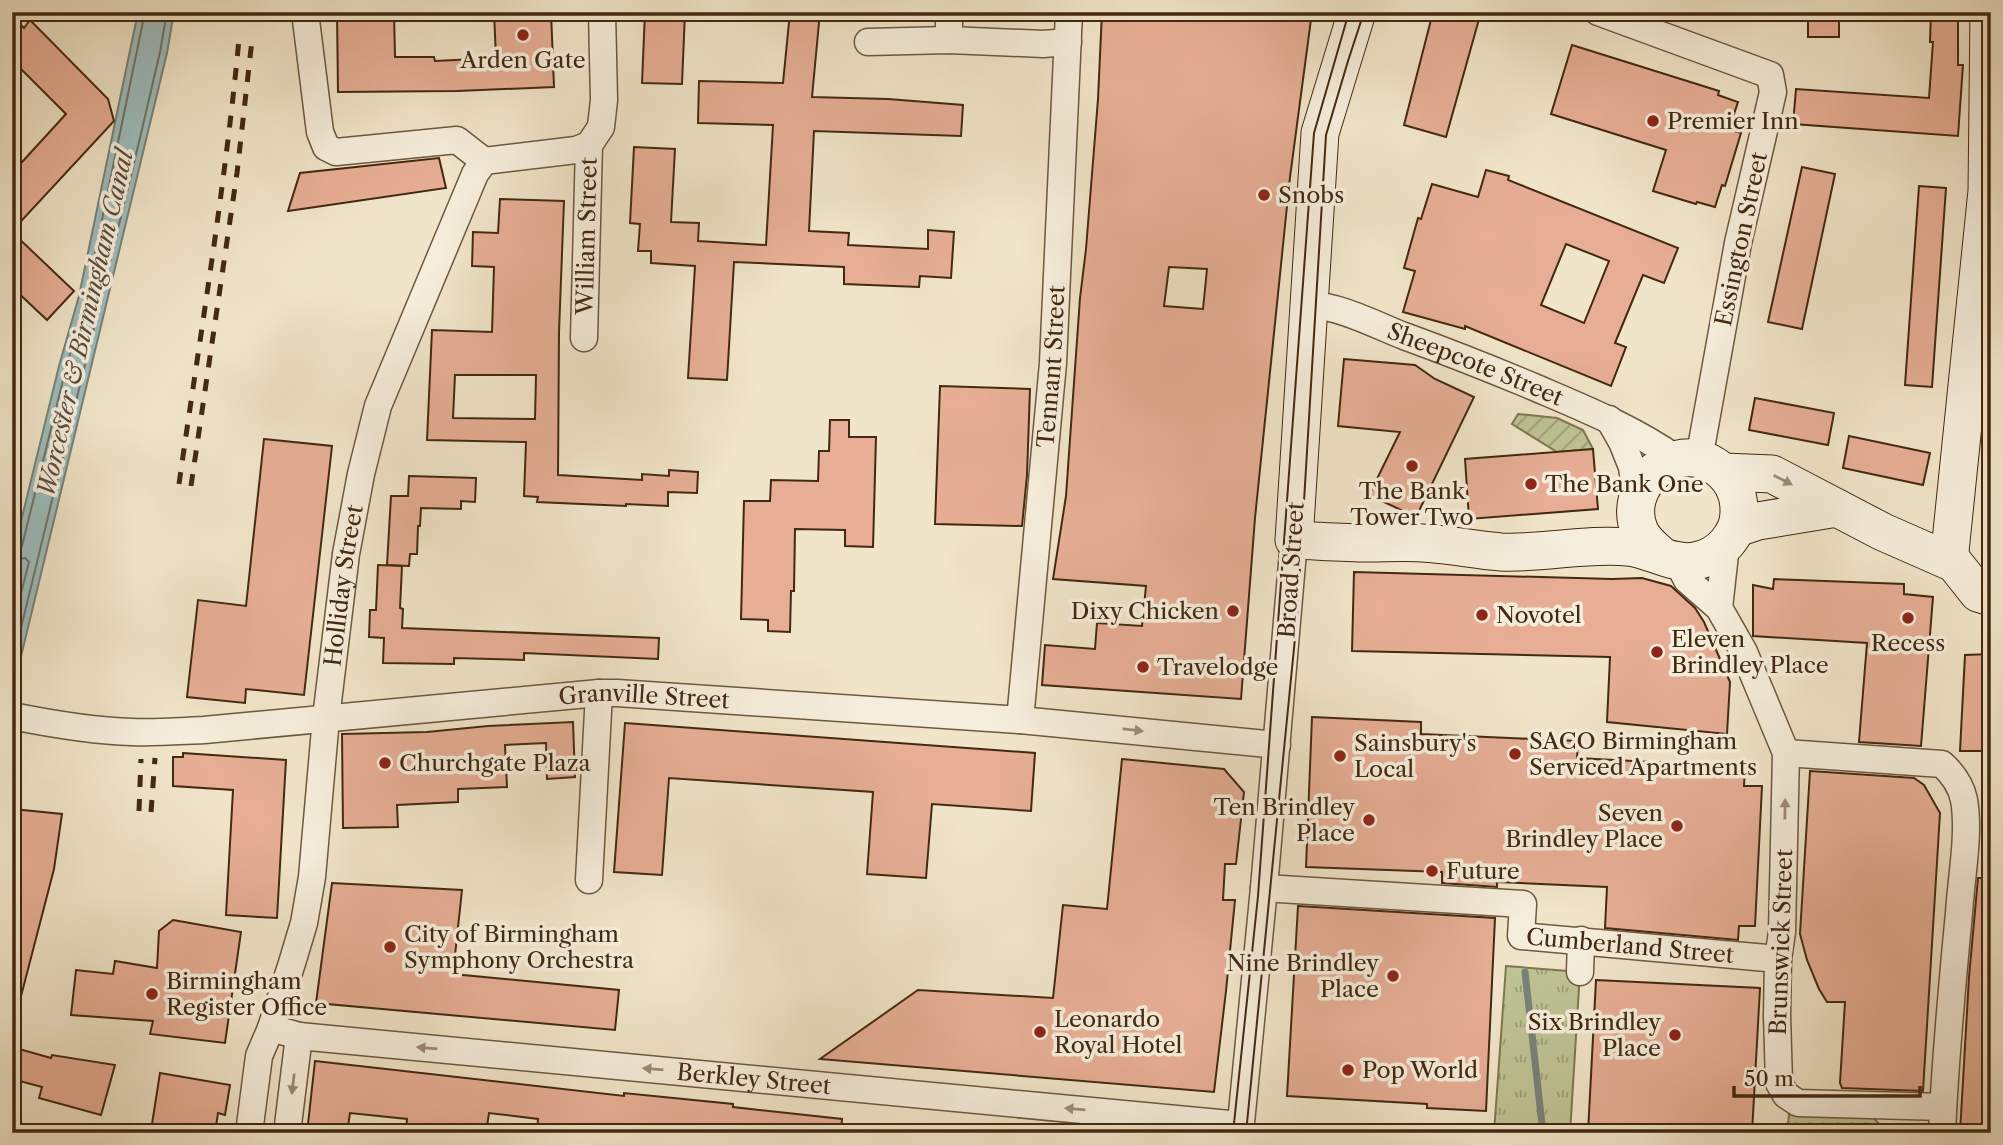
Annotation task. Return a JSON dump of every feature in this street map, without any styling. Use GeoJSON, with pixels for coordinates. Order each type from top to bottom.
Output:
{"type":"FeatureCollection","features":[{"type":"Feature","properties":{"kind":"street"},"geometry":{"type":"LineString","coordinates":[[304,12],[320,132],[326,148],[335,152],[457,140],[484,161],[576,150],[589,145]]}},
{"type":"Feature","properties":{"kind":"street","name":"William Street"},"geometry":{"type":"LineString","coordinates":[[584,338],[589,145],[601,127],[604,100],[602,12]]}},
{"type":"Feature","properties":{"kind":"street"},"geometry":{"type":"LineString","coordinates":[[949,40],[950,12]]}},
{"type":"Feature","properties":{"kind":"street","name":"Tennant Street"},"geometry":{"type":"LineString","coordinates":[[1020,720],[1053,363],[1069,12]]}},
{"type":"Feature","properties":{"kind":"street","name":"Broad Street"},"geometry":{"type":"LineString","coordinates":[[1240,1129],[1265,888],[1294,540],[1324,308],[1320,133],[1357,12]]}},
{"type":"Feature","properties":{"kind":"street","name":"Essington Street"},"geometry":{"type":"LineString","coordinates":[[1598,12],[1770,75],[1773,92],[1738,243],[1700,463]]}},
{"type":"Feature","properties":{"kind":"street"},"geometry":{"type":"LineString","coordinates":[[1965,564],[1987,191],[1989,12]]}},
{"type":"Feature","properties":{"kind":"street"},"geometry":{"type":"LineString","coordinates":[[868,41],[1068,43]]}},
{"type":"Feature","properties":{"kind":"street","name":"Holliday Street"},"geometry":{"type":"LineString","coordinates":[[249,1133],[259,1056],[271,1028],[304,923],[312,877],[326,718],[346,554],[361,474],[378,407],[475,174],[484,161]]}},
{"type":"Feature","properties":{"kind":"street","name":"Sheepcote Street"},"geometry":{"type":"LineString","coordinates":[[1324,308],[1460,357],[1609,419],[1700,463],[1772,474],[1883,531],[1965,564],[1978,593],[1991,597]]}},
{"type":"Feature","properties":{"kind":"street"},"geometry":{"type":"LineString","coordinates":[[1609,419],[1632,467],[1639,530],[1648,544],[1669,558],[1688,580],[1719,608],[1744,652],[1786,753]]}},
{"type":"Feature","properties":{"kind":"street"},"geometry":{"type":"LineString","coordinates":[[1573,547],[1620,519],[1636,505],[1642,485],[1657,467],[1700,463],[1733,483],[1740,513],[1731,536],[1719,608]]}},
{"type":"Feature","properties":{"kind":"street"},"geometry":{"type":"LineString","coordinates":[[1294,540],[1421,543],[1501,552],[1573,547],[1629,547],[1693,562],[1709,558],[1731,536],[1758,521],[1837,508]]}},
{"type":"Feature","properties":{"kind":"street"},"geometry":{"type":"LineString","coordinates":[[589,880],[599,693]]}},
{"type":"Feature","properties":{"kind":"street","name":"Granville Street"},"geometry":{"type":"LineString","coordinates":[[17,717],[79,728],[131,732],[204,730],[599,693],[1020,720],[1277,745]]}},
{"type":"Feature","properties":{"kind":"street","name":"Brunswick Street"},"geometry":{"type":"LineString","coordinates":[[1786,753],[1942,764],[1951,772],[1962,790],[1965,810],[1964,849],[1943,1120],[1798,1102],[1786,1096],[1779,1083],[1778,959],[1782,932],[1786,753]]}},
{"type":"Feature","properties":{"kind":"street","name":"Cumberland Street"},"geometry":{"type":"LineString","coordinates":[[1265,888],[1523,904],[1521,936],[1778,959]]}},
{"type":"Feature","properties":{"kind":"street"},"geometry":{"type":"LineString","coordinates":[[1580,971],[1581,940]]}},
{"type":"Feature","properties":{"kind":"street","name":"Berkley Street"},"geometry":{"type":"LineString","coordinates":[[271,1028],[299,1036],[1240,1129]]}},
{"type":"Feature","properties":{"kind":"street"},"geometry":{"type":"LineString","coordinates":[[287,1133],[299,1036]]}},
{"type":"Feature","properties":{"kind":"green space"},"geometry":{"type":"Polygon","coordinates":[[[1518,414],[1557,418],[1583,430],[1593,449],[1557,452],[1512,424],[1518,414]]]}},
{"type":"Feature","properties":{"kind":"green space"},"geometry":{"type":"Polygon","coordinates":[[[1506,966],[1580,972],[1570,1133],[1494,1133],[1506,966]]]}},
{"type":"Feature","properties":{"kind":"green space"},"geometry":{"type":"Polygon","coordinates":[[[1789,1114],[1873,1117],[1880,1125],[1880,1133],[1787,1133],[1789,1114]]]}},
{"type":"Feature","properties":{"kind":"water","name":"Worcester & Birmingham Canal"},"geometry":{"type":"Polygon","coordinates":[[[138,12],[174,12],[167,53],[12,686],[12,558],[79,296],[138,12]]]}},
{"type":"Feature","properties":{"kind":"building"},"geometry":{"type":"Polygon","coordinates":[[[337,12],[394,12],[395,57],[434,57],[435,61],[496,58],[494,12],[551,12],[554,87],[338,92],[337,12]]]}},
{"type":"Feature","properties":{"kind":"building"},"geometry":{"type":"Polygon","coordinates":[[[645,12],[685,12],[682,84],[642,83],[645,12]]]}},
{"type":"Feature","properties":{"kind":"building"},"geometry":{"type":"Polygon","coordinates":[[[790,12],[820,12],[812,97],[963,105],[961,136],[814,131],[809,231],[849,233],[848,245],[928,249],[928,230],[954,232],[951,278],[920,276],[919,287],[844,284],[844,267],[734,262],[727,380],[688,378],[695,266],[651,263],[651,251],[638,251],[640,224],[630,223],[634,147],[675,149],[671,222],[699,223],[698,241],[766,245],[773,125],[698,123],[699,81],[783,83],[790,12]]]}},
{"type":"Feature","properties":{"kind":"building"},"geometry":{"type":"Polygon","coordinates":[[[1102,12],[1312,12],[1290,177],[1255,518],[1241,699],[1042,685],[1045,645],[1095,649],[1097,623],[1142,626],[1146,586],[1053,579],[1066,496],[1098,99],[1102,12]],[[1169,267],[1164,306],[1203,309],[1207,269],[1169,267]]]}},
{"type":"Feature","properties":{"kind":"building"},"geometry":{"type":"Polygon","coordinates":[[[1433,12],[1481,12],[1446,137],[1404,125],[1433,12]]]}},
{"type":"Feature","properties":{"kind":"building"},"geometry":{"type":"Polygon","coordinates":[[[1808,12],[1839,12],[1839,37],[1808,37],[1808,12]]]}},
{"type":"Feature","properties":{"kind":"building"},"geometry":{"type":"Polygon","coordinates":[[[1931,12],[1958,12],[1958,65],[1963,65],[1958,136],[1793,124],[1796,89],[1929,98],[1933,42],[1930,42],[1931,12]]]}},
{"type":"Feature","properties":{"kind":"building"},"geometry":{"type":"Polygon","coordinates":[[[12,16],[24,28],[30,20],[108,99],[114,121],[12,231],[12,173],[66,114],[12,60],[12,16]]]}},
{"type":"Feature","properties":{"kind":"building","name":"Premier Inn"},"geometry":{"type":"Polygon","coordinates":[[[1572,45],[1719,91],[1718,95],[1738,102],[1729,129],[1741,133],[1725,186],[1722,185],[1715,207],[1653,191],[1666,150],[1551,114],[1572,45]]]}},
{"type":"Feature","properties":{"kind":"building"},"geometry":{"type":"Polygon","coordinates":[[[439,158],[446,188],[288,211],[300,173],[439,158]]]}},
{"type":"Feature","properties":{"kind":"building"},"geometry":{"type":"Polygon","coordinates":[[[1802,167],[1835,174],[1802,329],[1768,322],[1802,167]]]}},
{"type":"Feature","properties":{"kind":"building"},"geometry":{"type":"Polygon","coordinates":[[[1486,170],[1509,176],[1508,180],[1678,248],[1664,283],[1643,275],[1615,343],[1626,347],[1611,386],[1465,326],[1465,329],[1403,312],[1415,271],[1404,268],[1418,218],[1421,219],[1432,184],[1478,197],[1486,170]],[[1566,244],[1541,305],[1584,323],[1609,261],[1566,244]]]}},
{"type":"Feature","properties":{"kind":"building"},"geometry":{"type":"Polygon","coordinates":[[[1919,186],[1946,188],[1932,387],[1905,385],[1919,186]]]}},
{"type":"Feature","properties":{"kind":"building"},"geometry":{"type":"Polygon","coordinates":[[[500,199],[564,201],[559,332],[558,475],[642,480],[642,474],[669,476],[669,470],[698,472],[697,493],[668,492],[668,506],[537,502],[538,497],[524,496],[526,442],[427,440],[432,330],[492,332],[494,267],[472,266],[473,232],[498,233],[500,199]],[[455,375],[453,418],[535,419],[536,375],[455,375]]]}},
{"type":"Feature","properties":{"kind":"building"},"geometry":{"type":"Polygon","coordinates":[[[12,232],[74,291],[47,320],[12,287],[12,232]]]}},
{"type":"Feature","properties":{"kind":"building"},"geometry":{"type":"Polygon","coordinates":[[[1344,359],[1415,365],[1435,379],[1474,397],[1416,517],[1369,495],[1400,432],[1338,426],[1344,359]]]}},
{"type":"Feature","properties":{"kind":"building"},"geometry":{"type":"Polygon","coordinates":[[[940,386],[1030,389],[1022,526],[935,524],[940,386]]]}},
{"type":"Feature","properties":{"kind":"building"},"geometry":{"type":"Polygon","coordinates":[[[1755,398],[1834,413],[1828,445],[1749,430],[1755,398]]]}},
{"type":"Feature","properties":{"kind":"building"},"geometry":{"type":"Polygon","coordinates":[[[830,420],[849,420],[849,437],[876,437],[873,547],[845,546],[845,530],[795,529],[790,632],[768,631],[768,620],[741,619],[744,501],[770,501],[771,480],[818,481],[819,451],[829,451],[830,420]]]}},
{"type":"Feature","properties":{"kind":"building"},"geometry":{"type":"Polygon","coordinates":[[[1849,436],[1930,453],[1923,485],[1843,468],[1849,436]]]}},
{"type":"Feature","properties":{"kind":"building"},"geometry":{"type":"Polygon","coordinates":[[[264,439],[332,446],[304,695],[246,689],[245,703],[187,697],[198,600],[246,606],[264,439]]]}},
{"type":"Feature","properties":{"kind":"building","name":"The Bank One"},"geometry":{"type":"Polygon","coordinates":[[[1593,449],[1598,509],[1469,519],[1465,459],[1593,449]]]}},
{"type":"Feature","properties":{"kind":"building"},"geometry":{"type":"Polygon","coordinates":[[[409,476],[476,478],[475,502],[461,501],[461,509],[421,508],[417,554],[410,554],[409,566],[387,565],[391,496],[408,496],[409,476]]]}},
{"type":"Feature","properties":{"kind":"building"},"geometry":{"type":"Polygon","coordinates":[[[378,565],[402,566],[402,628],[659,638],[658,659],[524,653],[524,660],[454,658],[454,664],[383,663],[384,638],[369,637],[370,610],[376,610],[378,565]]]}},
{"type":"Feature","properties":{"kind":"building"},"geometry":{"type":"Polygon","coordinates":[[[1354,572],[1642,578],[1671,586],[1695,608],[1704,622],[1730,682],[1727,734],[1607,722],[1610,657],[1352,651],[1354,572]]]}},
{"type":"Feature","properties":{"kind":"building"},"geometry":{"type":"Polygon","coordinates":[[[1774,579],[1904,584],[1904,594],[1933,597],[1921,746],[1859,742],[1867,643],[1753,636],[1753,585],[1773,589],[1774,579]]]}},
{"type":"Feature","properties":{"kind":"building"},"geometry":{"type":"Polygon","coordinates":[[[1991,654],[1991,751],[1960,751],[1965,655],[1991,654]]]}},
{"type":"Feature","properties":{"kind":"building"},"geometry":{"type":"Polygon","coordinates":[[[1312,717],[1421,722],[1421,734],[1578,741],[1577,758],[1745,767],[1744,786],[1762,786],[1755,926],[1739,926],[1738,940],[1605,928],[1607,887],[1497,882],[1497,887],[1442,883],[1442,872],[1306,867],[1312,717]]]}},
{"type":"Feature","properties":{"kind":"building"},"geometry":{"type":"Polygon","coordinates":[[[573,722],[575,777],[547,779],[546,743],[505,745],[507,787],[458,789],[458,802],[397,805],[398,827],[343,828],[342,734],[427,732],[573,722]]]}},
{"type":"Feature","properties":{"kind":"building"},"geometry":{"type":"Polygon","coordinates":[[[625,723],[1035,753],[1031,811],[932,804],[926,878],[867,874],[873,792],[669,778],[662,875],[614,872],[625,723]]]}},
{"type":"Feature","properties":{"kind":"building"},"geometry":{"type":"Polygon","coordinates":[[[183,753],[286,760],[277,918],[226,915],[233,790],[173,786],[173,757],[183,757],[183,753]]]}},
{"type":"Feature","properties":{"kind":"building"},"geometry":{"type":"Polygon","coordinates":[[[1122,759],[1224,769],[1244,792],[1236,864],[1225,864],[1223,900],[1235,900],[1214,1092],[820,1059],[918,990],[1053,998],[1063,905],[1107,909],[1122,759]]]}},
{"type":"Feature","properties":{"kind":"building"},"geometry":{"type":"Polygon","coordinates":[[[1810,771],[1914,778],[1924,785],[1940,813],[1923,1091],[1842,1088],[1840,1083],[1845,1002],[1827,1002],[1807,960],[1800,934],[1810,771]]]}},
{"type":"Feature","properties":{"kind":"building"},"geometry":{"type":"Polygon","coordinates":[[[13,809],[62,814],[54,869],[19,1004],[12,1003],[13,809]]]}},
{"type":"Feature","properties":{"kind":"building"},"geometry":{"type":"Polygon","coordinates":[[[1978,878],[1991,878],[1991,1133],[1960,1133],[1969,977],[1978,878]]]}},
{"type":"Feature","properties":{"kind":"building","name":"City of Birmingham Symphony Orchestra"},"geometry":{"type":"Polygon","coordinates":[[[332,883],[462,890],[453,974],[619,990],[615,1030],[316,1003],[332,883]]]}},
{"type":"Feature","properties":{"kind":"building","name":"Nine Brindley Place"},"geometry":{"type":"Polygon","coordinates":[[[1298,906],[1495,918],[1486,1111],[1427,1108],[1427,1104],[1287,1096],[1298,906]]]}},
{"type":"Feature","properties":{"kind":"building","name":"Birmingham Register Office"},"geometry":{"type":"Polygon","coordinates":[[[173,920],[241,932],[225,1043],[150,1034],[153,1021],[71,1015],[76,970],[113,974],[115,961],[157,968],[159,931],[173,920]]]}},
{"type":"Feature","properties":{"kind":"building","name":"Six Brindley Place"},"geometry":{"type":"Polygon","coordinates":[[[1596,980],[1760,988],[1752,1133],[1588,1133],[1596,980]]]}},
{"type":"Feature","properties":{"kind":"building"},"geometry":{"type":"Polygon","coordinates":[[[12,1047],[51,1058],[52,1055],[115,1065],[101,1115],[39,1098],[42,1087],[12,1079],[12,1047]]]}},
{"type":"Feature","properties":{"kind":"building"},"geometry":{"type":"Polygon","coordinates":[[[315,1061],[624,1096],[624,1093],[733,1104],[733,1107],[842,1119],[841,1133],[537,1133],[538,1119],[489,1113],[486,1133],[406,1133],[407,1119],[350,1113],[347,1133],[307,1133],[315,1061]]]}},
{"type":"Feature","properties":{"kind":"building"},"geometry":{"type":"Polygon","coordinates":[[[160,1073],[230,1085],[225,1115],[218,1113],[215,1133],[173,1133],[174,1128],[152,1124],[160,1073]]]}},
{"type":"Feature","properties":{"kind":"waterway"},"geometry":{"type":"LineString","coordinates":[[1525,972],[1543,1133]]}},
{"type":"Feature","properties":{"kind":"tram line"},"geometry":{"type":"LineString","coordinates":[[1233,1133],[1258,896],[1314,133],[1349,12]]}},
{"type":"Feature","properties":{"kind":"tram line"},"geometry":{"type":"LineString","coordinates":[[1246,1133],[1297,618],[1326,135],[1364,12]]}},
{"type":"Feature","properties":{"kind":"railway"},"geometry":{"type":"LineString","coordinates":[[179,484],[219,206],[239,39]]}},
{"type":"Feature","properties":{"kind":"railway"},"geometry":{"type":"LineString","coordinates":[[191,486],[237,173],[252,40]]}},
{"type":"Feature","properties":{"kind":"railway"},"geometry":{"type":"LineString","coordinates":[[151,812],[155,758]]}},
{"type":"Feature","properties":{"kind":"railway"},"geometry":{"type":"LineString","coordinates":[[139,811],[141,759]]}},
{"type":"Feature","properties":{"kind":"place","name":"Arden Gate"},"geometry":{"type":"Point","coordinates":[523,35]}},
{"type":"Feature","properties":{"kind":"place","name":"Premier Inn"},"geometry":{"type":"Point","coordinates":[1653,121]}},
{"type":"Feature","properties":{"kind":"place","name":"Snobs"},"geometry":{"type":"Point","coordinates":[1264,195]}},
{"type":"Feature","properties":{"kind":"place","name":"The Bank Tower Two"},"geometry":{"type":"Point","coordinates":[1412,466]}},
{"type":"Feature","properties":{"kind":"place","name":"The Bank One"},"geometry":{"type":"Point","coordinates":[1531,484]}},
{"type":"Feature","properties":{"kind":"place","name":"Dixy Chicken"},"geometry":{"type":"Point","coordinates":[1233,611]}},
{"type":"Feature","properties":{"kind":"place","name":"Novotel"},"geometry":{"type":"Point","coordinates":[1482,615]}},
{"type":"Feature","properties":{"kind":"place","name":"Recess"},"geometry":{"type":"Point","coordinates":[1908,618]}},
{"type":"Feature","properties":{"kind":"place","name":"Eleven Brindley Place"},"geometry":{"type":"Point","coordinates":[1657,652]}},
{"type":"Feature","properties":{"kind":"place","name":"Travelodge"},"geometry":{"type":"Point","coordinates":[1143,667]}},
{"type":"Feature","properties":{"kind":"place","name":"SACO Birmingham Serviced Apartments"},"geometry":{"type":"Point","coordinates":[1515,754]}},
{"type":"Feature","properties":{"kind":"place","name":"Sainsbury's Local"},"geometry":{"type":"Point","coordinates":[1340,756]}},
{"type":"Feature","properties":{"kind":"place","name":"Churchgate Plaza"},"geometry":{"type":"Point","coordinates":[385,763]}},
{"type":"Feature","properties":{"kind":"place","name":"Ten Brindley Place"},"geometry":{"type":"Point","coordinates":[1369,820]}},
{"type":"Feature","properties":{"kind":"place","name":"Seven Brindley Place"},"geometry":{"type":"Point","coordinates":[1677,826]}},
{"type":"Feature","properties":{"kind":"place","name":"Future"},"geometry":{"type":"Point","coordinates":[1432,871]}},
{"type":"Feature","properties":{"kind":"place","name":"City of Birmingham Symphony Orchestra"},"geometry":{"type":"Point","coordinates":[390,947]}},
{"type":"Feature","properties":{"kind":"place","name":"Nine Brindley Place"},"geometry":{"type":"Point","coordinates":[1393,976]}},
{"type":"Feature","properties":{"kind":"place","name":"Birmingham Register Office"},"geometry":{"type":"Point","coordinates":[152,994]}},
{"type":"Feature","properties":{"kind":"place","name":"Leonardo Royal Hotel"},"geometry":{"type":"Point","coordinates":[1040,1032]}},
{"type":"Feature","properties":{"kind":"place","name":"Six Brindley Place"},"geometry":{"type":"Point","coordinates":[1675,1035]}},
{"type":"Feature","properties":{"kind":"place","name":"Pop World"},"geometry":{"type":"Point","coordinates":[1348,1070]}}]}
